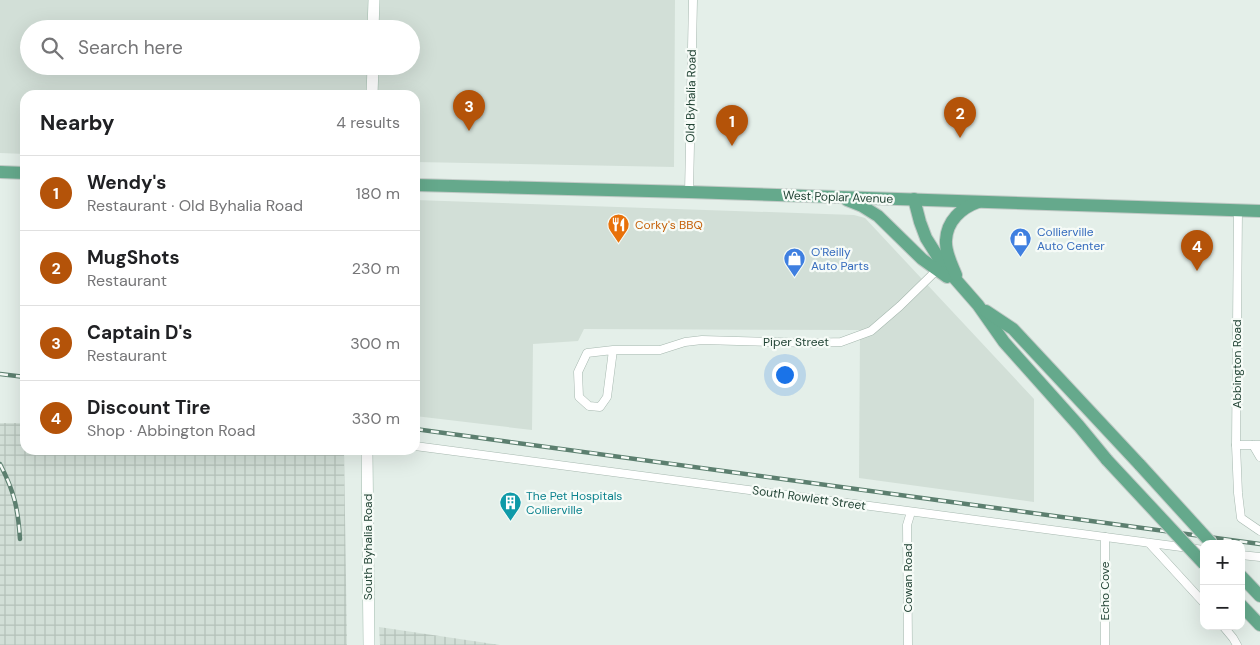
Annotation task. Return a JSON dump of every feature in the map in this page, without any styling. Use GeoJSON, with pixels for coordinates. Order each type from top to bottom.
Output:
{"type":"FeatureCollection","features":[{"type":"Feature","properties":{"kind":"main road"},"geometry":{"type":"LineString","coordinates":[[374,0],[374,20]]}},
{"type":"Feature","properties":{"kind":"main road"},"geometry":{"type":"LineString","coordinates":[[372,75],[372,90]]}},
{"type":"Feature","properties":{"kind":"main road"},"geometry":{"type":"LineString","coordinates":[[0,172],[20,173]]}},
{"type":"Feature","properties":{"kind":"main road","name":"West Poplar Avenue"},"geometry":{"type":"LineString","coordinates":[[420,185],[1260,211]]}},
{"type":"Feature","properties":{"kind":"main road"},"geometry":{"type":"LineString","coordinates":[[840,197],[862,206],[878,216],[922,259],[943,265]]}},
{"type":"Feature","properties":{"kind":"main road"},"geometry":{"type":"LineString","coordinates":[[914,200],[926,238],[943,265],[978,305],[1004,342],[1079,426],[1106,460],[1200,560]]}},
{"type":"Feature","properties":{"kind":"main road"},"geometry":{"type":"LineString","coordinates":[[943,265],[948,228],[958,213],[967,206],[979,202]]}},
{"type":"Feature","properties":{"kind":"main road"},"geometry":{"type":"LineString","coordinates":[[978,305],[1012,328],[1208,540]]}},
{"type":"Feature","properties":{"kind":"main road","name":"South Byhalia Road"},"geometry":{"type":"LineString","coordinates":[[367,455],[369,645]]}},
{"type":"Feature","properties":{"kind":"main road"},"geometry":{"type":"LineString","coordinates":[[1245,580],[1260,596]]}},
{"type":"Feature","properties":{"kind":"main road"},"geometry":{"type":"LineString","coordinates":[[1245,608],[1260,625]]}},
{"type":"Feature","properties":{"kind":"street","name":"Old Byhalia Road"},"geometry":{"type":"LineString","coordinates":[[689,192],[693,0]]}},
{"type":"Feature","properties":{"kind":"street","name":"Abbington Road"},"geometry":{"type":"LineString","coordinates":[[1238,210],[1236,445],[1238,493],[1241,518],[1260,531]]}},
{"type":"Feature","properties":{"kind":"street","name":"Piper Street"},"geometry":{"type":"LineString","coordinates":[[613,350],[607,397],[600,407],[589,406],[579,396],[578,372],[587,354],[613,350],[660,350],[684,342],[702,340],[841,342],[871,331],[943,265]]}},
{"type":"Feature","properties":{"kind":"street"},"geometry":{"type":"LineString","coordinates":[[1236,445],[1256,445],[1260,457]]}},
{"type":"Feature","properties":{"kind":"street","name":"South Rowlett Street"},"geometry":{"type":"LineString","coordinates":[[420,447],[1200,549]]}},
{"type":"Feature","properties":{"kind":"street","name":"Cowan Road"},"geometry":{"type":"LineString","coordinates":[[908,645],[908,525],[911,512]]}},
{"type":"Feature","properties":{"kind":"street","name":"Echo Cove"},"geometry":{"type":"LineString","coordinates":[[1105,537],[1105,645]]}},
{"type":"Feature","properties":{"kind":"street"},"geometry":{"type":"LineString","coordinates":[[1150,543],[1200,599]]}},
{"type":"Feature","properties":{"kind":"street"},"geometry":{"type":"LineString","coordinates":[[1245,555],[1260,557]]}},
{"type":"Feature","properties":{"kind":"street"},"geometry":{"type":"LineString","coordinates":[[1226,630],[1237,645]]}},
{"type":"Feature","properties":{"kind":"shaded area"},"geometry":{"type":"Polygon","coordinates":[[[0,0],[675,0],[674,167],[420,162],[420,90],[20,90],[20,154],[0,153],[0,0]]]}},
{"type":"Feature","properties":{"kind":"shaded area"},"geometry":{"type":"Polygon","coordinates":[[[420,200],[854,215],[865,218],[1034,399],[1034,502],[859,478],[860,330],[584,329],[578,341],[533,344],[532,430],[420,417],[420,200]]]}},
{"type":"Feature","properties":{"kind":"shaded area"},"geometry":{"type":"Polygon","coordinates":[[[0,423],[20,423],[20,455],[344,455],[347,645],[0,645],[0,423]]]}},
{"type":"Feature","properties":{"kind":"shaded area"},"geometry":{"type":"Polygon","coordinates":[[[379,627],[500,645],[380,645],[379,627]]]}},
{"type":"Feature","properties":{"kind":"railway"},"geometry":{"type":"LineString","coordinates":[[0,374],[20,376]]}},
{"type":"Feature","properties":{"kind":"railway"},"geometry":{"type":"LineString","coordinates":[[420,430],[1260,544]]}},
{"type":"Feature","properties":{"kind":"railway"},"geometry":{"type":"LineString","coordinates":[[0,464],[9,483],[14,500],[20,539]]}},
{"type":"Feature","properties":{"kind":"place","name":"Captain D's"},"geometry":{"type":"Point","coordinates":[469,131]}},
{"type":"Feature","properties":{"kind":"place","name":"MugShots"},"geometry":{"type":"Point","coordinates":[960,138]}},
{"type":"Feature","properties":{"kind":"place","name":"Wendy's"},"geometry":{"type":"Point","coordinates":[732,146]}},
{"type":"Feature","properties":{"kind":"place","name":"Corky's BBQ"},"geometry":{"type":"Point","coordinates":[619,244]}},
{"type":"Feature","properties":{"kind":"place","name":"Collierville Auto Center"},"geometry":{"type":"Point","coordinates":[1021,258]}},
{"type":"Feature","properties":{"kind":"place","name":"Discount Tire"},"geometry":{"type":"Point","coordinates":[1197,271]}},
{"type":"Feature","properties":{"kind":"place","name":"O'Reilly Auto Parts"},"geometry":{"type":"Point","coordinates":[795,278]}},
{"type":"Feature","properties":{"kind":"place","name":"The Pet Hospitals Collierville"},"geometry":{"type":"Point","coordinates":[510,522]}}]}
